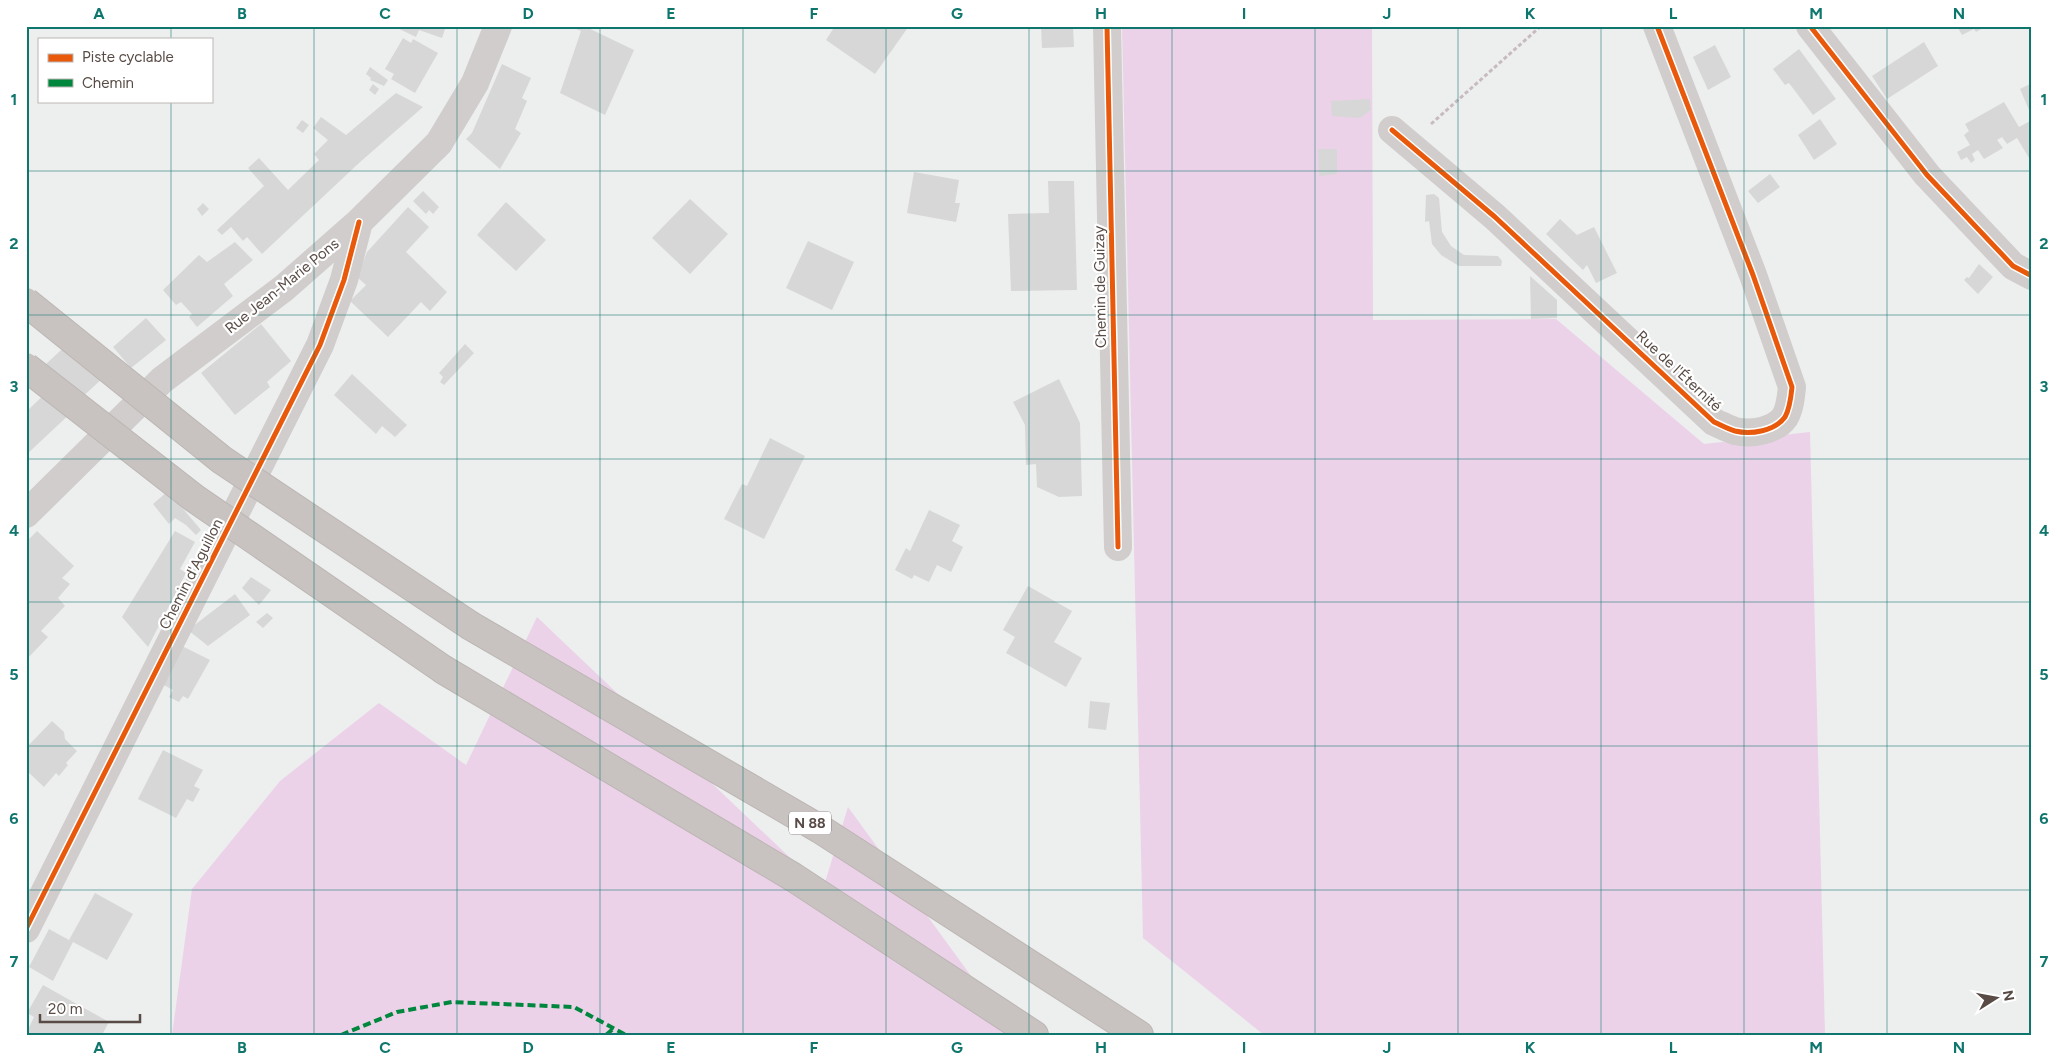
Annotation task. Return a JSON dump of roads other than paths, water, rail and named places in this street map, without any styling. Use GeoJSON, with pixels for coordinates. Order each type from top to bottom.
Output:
{"type":"FeatureCollection","features":[{"type":"Feature","properties":{"kind":"highway","name":"N 88"},"geometry":{"type":"LineString","coordinates":[[26,302],[222,460],[471,626],[820,829],[1139,1035]]}},
{"type":"Feature","properties":{"kind":"highway"},"geometry":{"type":"LineString","coordinates":[[26,367],[194,498],[444,670],[793,877],[1034,1035]]}},
{"type":"Feature","properties":{"kind":"street","name":"Rue Jean-Marie Pons"},"geometry":{"type":"LineString","coordinates":[[26,514],[162,380],[284,288],[359,222],[439,143],[475,83],[498,26]]}},
{"type":"Feature","properties":{"kind":"street","name":"Chemin de Guizay"},"geometry":{"type":"LineString","coordinates":[[1108,26],[1118,547]]}},
{"type":"Feature","properties":{"kind":"street","name":"Rue de l'Éternité"},"geometry":{"type":"LineString","coordinates":[[1400,138],[1495,217],[1714,422],[1735,431],[1761,432],[1774,426],[1784,418],[1790,402],[1792,387],[1753,275],[1657,26]]}},
{"type":"Feature","properties":{"kind":"street"},"geometry":{"type":"LineString","coordinates":[[1810,26],[1927,175],[2013,266],[2032,276]]}},
{"type":"Feature","properties":{"kind":"street","name":"Chemin d'Aguillon"},"geometry":{"type":"LineString","coordinates":[[26,929],[320,345],[344,280],[359,222]]}}]}
